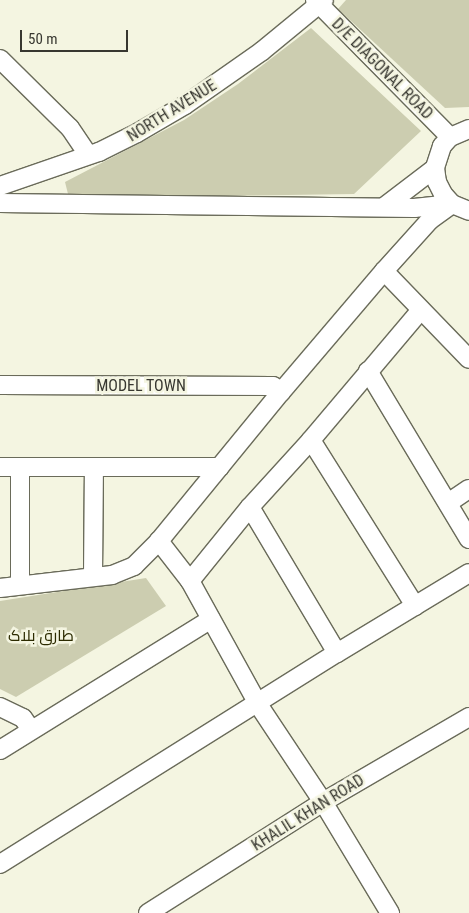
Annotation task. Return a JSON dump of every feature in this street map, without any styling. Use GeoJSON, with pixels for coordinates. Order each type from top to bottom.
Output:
{"type":"FeatureCollection","features":[{"type":"Feature","properties":{"kind":"street","name":"D/E DIAGONAL ROAD"},"geometry":{"type":"LineString","coordinates":[[320,2],[450,137]]}},
{"type":"Feature","properties":{"kind":"street","name":"NORTH AVENUE"},"geometry":{"type":"LineString","coordinates":[[0,186],[117,144],[185,105],[262,51],[320,2]]}},
{"type":"Feature","properties":{"kind":"street"},"geometry":{"type":"LineString","coordinates":[[0,59],[70,128],[88,155]]}},
{"type":"Feature","properties":{"kind":"street"},"geometry":{"type":"LineString","coordinates":[[469,129],[450,137],[437,157],[435,168],[437,182],[443,194],[452,204],[469,211]]}},
{"type":"Feature","properties":{"kind":"street"},"geometry":{"type":"LineString","coordinates":[[384,207],[435,168]]}},
{"type":"Feature","properties":{"kind":"street"},"geometry":{"type":"LineString","coordinates":[[0,204],[414,208],[452,204]]}},
{"type":"Feature","properties":{"kind":"street"},"geometry":{"type":"LineString","coordinates":[[0,588],[112,575],[124,571],[139,561],[159,541],[281,392],[384,271],[430,220],[452,204]]}},
{"type":"Feature","properties":{"kind":"street"},"geometry":{"type":"LineString","coordinates":[[384,271],[469,359]]}},
{"type":"Feature","properties":{"kind":"street"},"geometry":{"type":"LineString","coordinates":[[190,582],[250,508],[312,440],[421,310]]}},
{"type":"Feature","properties":{"kind":"street"},"geometry":{"type":"LineString","coordinates":[[368,371],[469,539]]}},
{"type":"Feature","properties":{"kind":"street","name":"MODEL TOWN"},"geometry":{"type":"LineString","coordinates":[[0,385],[273,386],[281,392]]}},
{"type":"Feature","properties":{"kind":"street"},"geometry":{"type":"LineString","coordinates":[[312,440],[415,606]]}},
{"type":"Feature","properties":{"kind":"street"},"geometry":{"type":"LineString","coordinates":[[20,466],[20,585]]}},
{"type":"Feature","properties":{"kind":"street"},"geometry":{"type":"LineString","coordinates":[[92,576],[94,466]]}},
{"type":"Feature","properties":{"kind":"street"},"geometry":{"type":"LineString","coordinates":[[0,467],[220,467]]}},
{"type":"Feature","properties":{"kind":"street"},"geometry":{"type":"LineString","coordinates":[[448,503],[469,489]]}},
{"type":"Feature","properties":{"kind":"street"},"geometry":{"type":"LineString","coordinates":[[250,508],[337,653]]}},
{"type":"Feature","properties":{"kind":"street"},"geometry":{"type":"LineString","coordinates":[[159,541],[190,582],[258,704],[323,802],[390,913]]}},
{"type":"Feature","properties":{"kind":"street"},"geometry":{"type":"LineString","coordinates":[[0,864],[469,572]]}},
{"type":"Feature","properties":{"kind":"street"},"geometry":{"type":"LineString","coordinates":[[0,750],[211,619]]}},
{"type":"Feature","properties":{"kind":"street"},"geometry":{"type":"LineString","coordinates":[[0,707],[22,718],[31,730]]}},
{"type":"Feature","properties":{"kind":"street","name":"KHALIL KHAN ROAD"},"geometry":{"type":"LineString","coordinates":[[148,913],[323,802],[469,717]]}},
{"type":"Feature","properties":{"kind":"green space"},"geometry":{"type":"Polygon","coordinates":[[[346,0],[469,0],[469,107],[445,108],[338,9],[346,0]]]}},
{"type":"Feature","properties":{"kind":"green space"},"geometry":{"type":"Polygon","coordinates":[[[311,28],[421,131],[354,194],[69,198],[65,182],[184,120],[238,84],[311,28]]]}},
{"type":"Feature","properties":{"kind":"green space","name":"طارق بلاک"},"geometry":{"type":"Polygon","coordinates":[[[146,578],[166,606],[16,697],[0,689],[0,601],[146,578]]]}}]}
